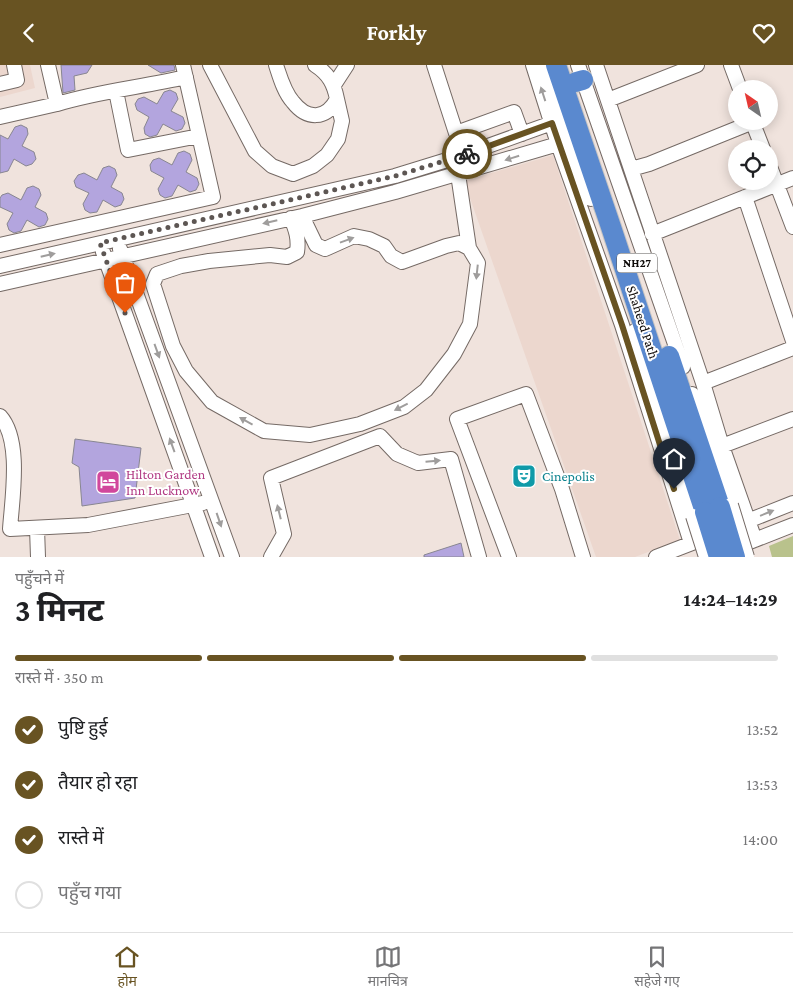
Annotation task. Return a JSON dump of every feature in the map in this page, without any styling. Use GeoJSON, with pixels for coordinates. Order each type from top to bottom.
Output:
{"type":"FeatureCollection","features":[{"type":"Feature","properties":{"kind":"highway","name":"Shaheed Path"},"geometry":{"type":"LineString","coordinates":[[556,65],[697,464]]}},
{"type":"Feature","properties":{"kind":"highway","name":"Shaheed Path"},"geometry":{"type":"LineString","coordinates":[[581,71],[697,464]]}},
{"type":"Feature","properties":{"kind":"highway","name":"NH27"},"geometry":{"type":"LineString","coordinates":[[697,464],[712,510],[735,557]]}},
{"type":"Feature","properties":{"kind":"highway"},"geometry":{"type":"LineString","coordinates":[[697,464],[712,510]]}},
{"type":"Feature","properties":{"kind":"highway","name":"NH27"},"geometry":{"type":"LineString","coordinates":[[712,510],[719,557]]}},
{"type":"Feature","properties":{"kind":"street"},"geometry":{"type":"LineString","coordinates":[[0,84],[17,80],[14,65]]}},
{"type":"Feature","properties":{"kind":"street"},"geometry":{"type":"LineString","coordinates":[[48,65],[57,105]]}},
{"type":"Feature","properties":{"kind":"street"},"geometry":{"type":"LineString","coordinates":[[210,65],[255,151],[272,166],[293,173],[313,166],[327,155],[338,139],[342,121],[336,92],[325,71],[315,65]]}},
{"type":"Feature","properties":{"kind":"street"},"geometry":{"type":"LineString","coordinates":[[276,65],[292,101],[311,115],[324,114],[332,109],[336,92],[347,65]]}},
{"type":"Feature","properties":{"kind":"street"},"geometry":{"type":"LineString","coordinates":[[434,65],[456,133],[514,112],[522,134]]}},
{"type":"Feature","properties":{"kind":"street"},"geometry":{"type":"LineString","coordinates":[[534,65],[558,144],[622,325],[691,543]]}},
{"type":"Feature","properties":{"kind":"street"},"geometry":{"type":"LineString","coordinates":[[544,65],[614,265],[712,510],[747,557]]}},
{"type":"Feature","properties":{"kind":"street"},"geometry":{"type":"LineString","coordinates":[[608,101],[697,65]]}},
{"type":"Feature","properties":{"kind":"street"},"geometry":{"type":"LineString","coordinates":[[731,65],[737,80]]}},
{"type":"Feature","properties":{"kind":"street"},"geometry":{"type":"LineString","coordinates":[[0,117],[57,105],[77,98],[116,91],[184,71],[218,216]]}},
{"type":"Feature","properties":{"kind":"street"},"geometry":{"type":"LineString","coordinates":[[581,71],[712,510],[706,557]]}},
{"type":"Feature","properties":{"kind":"street"},"geometry":{"type":"LineString","coordinates":[[581,71],[608,101],[755,540]]}},
{"type":"Feature","properties":{"kind":"street"},"geometry":{"type":"LineString","coordinates":[[116,91],[128,150],[199,136]]}},
{"type":"Feature","properties":{"kind":"street"},"geometry":{"type":"LineString","coordinates":[[1,262],[100,243],[395,176],[460,157],[552,123]]}},
{"type":"Feature","properties":{"kind":"street"},"geometry":{"type":"LineString","coordinates":[[631,169],[649,164],[733,130]]}},
{"type":"Feature","properties":{"kind":"street"},"geometry":{"type":"LineString","coordinates":[[0,284],[395,193],[558,144]]}},
{"type":"Feature","properties":{"kind":"street"},"geometry":{"type":"LineString","coordinates":[[296,217],[298,243],[296,252],[288,257],[270,255],[238,257],[181,266],[156,274],[153,284],[173,346],[186,371],[212,402],[264,431],[310,435],[360,424],[404,407],[426,390],[454,354],[470,324],[478,263],[469,249],[458,174]]}},
{"type":"Feature","properties":{"kind":"street"},"geometry":{"type":"LineString","coordinates":[[778,185],[793,178]]}},
{"type":"Feature","properties":{"kind":"street"},"geometry":{"type":"LineString","coordinates":[[778,188],[793,227]]}},
{"type":"Feature","properties":{"kind":"street"},"geometry":{"type":"LineString","coordinates":[[652,233],[764,190]]}},
{"type":"Feature","properties":{"kind":"street"},"geometry":{"type":"LineString","coordinates":[[0,245],[213,197]]}},
{"type":"Feature","properties":{"kind":"street"},"geometry":{"type":"LineString","coordinates":[[745,197],[793,341]]}},
{"type":"Feature","properties":{"kind":"street"},"geometry":{"type":"LineString","coordinates":[[296,217],[316,245],[324,249],[354,237],[369,239],[384,245],[391,256],[402,262],[446,245],[459,243],[469,249]]}},
{"type":"Feature","properties":{"kind":"street"},"geometry":{"type":"LineString","coordinates":[[116,239],[232,557]]}},
{"type":"Feature","properties":{"kind":"street"},"geometry":{"type":"LineString","coordinates":[[100,243],[212,557]]}},
{"type":"Feature","properties":{"kind":"street"},"geometry":{"type":"LineString","coordinates":[[703,383],[793,348]]}},
{"type":"Feature","properties":{"kind":"street"},"geometry":{"type":"LineString","coordinates":[[508,557],[457,419],[526,394],[562,489],[583,557]]}},
{"type":"Feature","properties":{"kind":"street"},"geometry":{"type":"LineString","coordinates":[[0,416],[8,431],[15,463],[10,529],[88,525],[212,501]]}},
{"type":"Feature","properties":{"kind":"street"},"geometry":{"type":"LineString","coordinates":[[722,446],[793,419]]}},
{"type":"Feature","properties":{"kind":"street"},"geometry":{"type":"LineString","coordinates":[[271,557],[284,534],[270,478],[380,436],[397,454],[418,463],[451,459],[479,557]]}},
{"type":"Feature","properties":{"kind":"street"},"geometry":{"type":"LineString","coordinates":[[656,557],[793,503]]}},
{"type":"Feature","properties":{"kind":"street"},"geometry":{"type":"LineString","coordinates":[[712,557],[793,525]]}},
{"type":"Feature","properties":{"kind":"street"},"geometry":{"type":"LineString","coordinates":[[37,527],[38,557]]}},
{"type":"Feature","properties":{"kind":"shaded area"},"geometry":{"type":"Polygon","coordinates":[[[0,65],[30,65],[35,88],[0,97],[0,65]]]}},
{"type":"Feature","properties":{"kind":"shaded area"},"geometry":{"type":"Polygon","coordinates":[[[553,155],[680,540],[635,557],[596,557],[464,181],[553,155]]]}},
{"type":"Feature","properties":{"kind":"green space"},"geometry":{"type":"Polygon","coordinates":[[[793,536],[793,557],[772,557],[769,546],[793,536]]]}},
{"type":"Feature","properties":{"kind":"building"},"geometry":{"type":"Polygon","coordinates":[[[61,65],[92,65],[87,73],[74,76],[75,90],[63,93],[61,65]]]}},
{"type":"Feature","properties":{"kind":"building"},"geometry":{"type":"Polygon","coordinates":[[[148,65],[174,65],[175,70],[161,73],[148,65]]]}},
{"type":"Feature","properties":{"kind":"building"},"geometry":{"type":"Polygon","coordinates":[[[170,90],[176,93],[178,99],[171,111],[183,117],[185,123],[182,129],[176,131],[163,124],[157,135],[150,137],[145,134],[144,128],[149,117],[137,110],[135,104],[138,99],[144,97],[157,104],[164,92],[170,90]]]}},
{"type":"Feature","properties":{"kind":"building"},"geometry":{"type":"Polygon","coordinates":[[[21,125],[27,128],[28,134],[22,146],[34,152],[36,159],[32,164],[26,166],[14,159],[8,171],[0,173],[0,135],[8,139],[15,127],[21,125]]]}},
{"type":"Feature","properties":{"kind":"building"},"geometry":{"type":"Polygon","coordinates":[[[184,151],[190,154],[192,160],[186,172],[197,178],[199,184],[196,190],[190,192],[178,185],[172,196],[165,198],[160,195],[158,189],[164,178],[151,171],[150,165],[153,160],[159,158],[172,165],[178,153],[184,151]]]}},
{"type":"Feature","properties":{"kind":"building"},"geometry":{"type":"Polygon","coordinates":[[[109,166],[115,169],[117,175],[111,187],[122,193],[124,199],[121,205],[115,207],[103,200],[97,212],[90,213],[85,210],[83,204],[89,193],[76,187],[74,181],[78,175],[84,173],[97,180],[103,168],[109,166]]]}},
{"type":"Feature","properties":{"kind":"building"},"geometry":{"type":"Polygon","coordinates":[[[33,186],[39,189],[41,195],[35,207],[46,213],[48,219],[45,225],[39,227],[27,220],[21,231],[14,233],[9,230],[7,224],[13,213],[0,207],[0,198],[8,193],[21,200],[27,188],[33,186]]]}},
{"type":"Feature","properties":{"kind":"building","name":"Hilton Garden Inn Lucknow"},"geometry":{"type":"Polygon","coordinates":[[[75,439],[141,448],[135,498],[82,506],[79,467],[72,463],[75,439]]]}},
{"type":"Feature","properties":{"kind":"building"},"geometry":{"type":"Polygon","coordinates":[[[461,543],[464,557],[424,557],[424,555],[461,543]]]}},
{"type":"Feature","properties":{"kind":"way so far"},"geometry":{"type":"LineString","coordinates":[[125,313],[100,243],[395,176],[467,154]]}},
{"type":"Feature","properties":{"kind":"place","name":"Cinepolis"},"geometry":{"type":"Point","coordinates":[524,476]}},
{"type":"Feature","properties":{"kind":"place","name":"Hilton Garden Inn Lucknow"},"geometry":{"type":"Point","coordinates":[108,482]}},
{"type":"Feature","properties":{"kind":"route"},"geometry":{"type":"LineString","coordinates":[[467,154],[552,123],[622,325],[674,489]]}}]}
